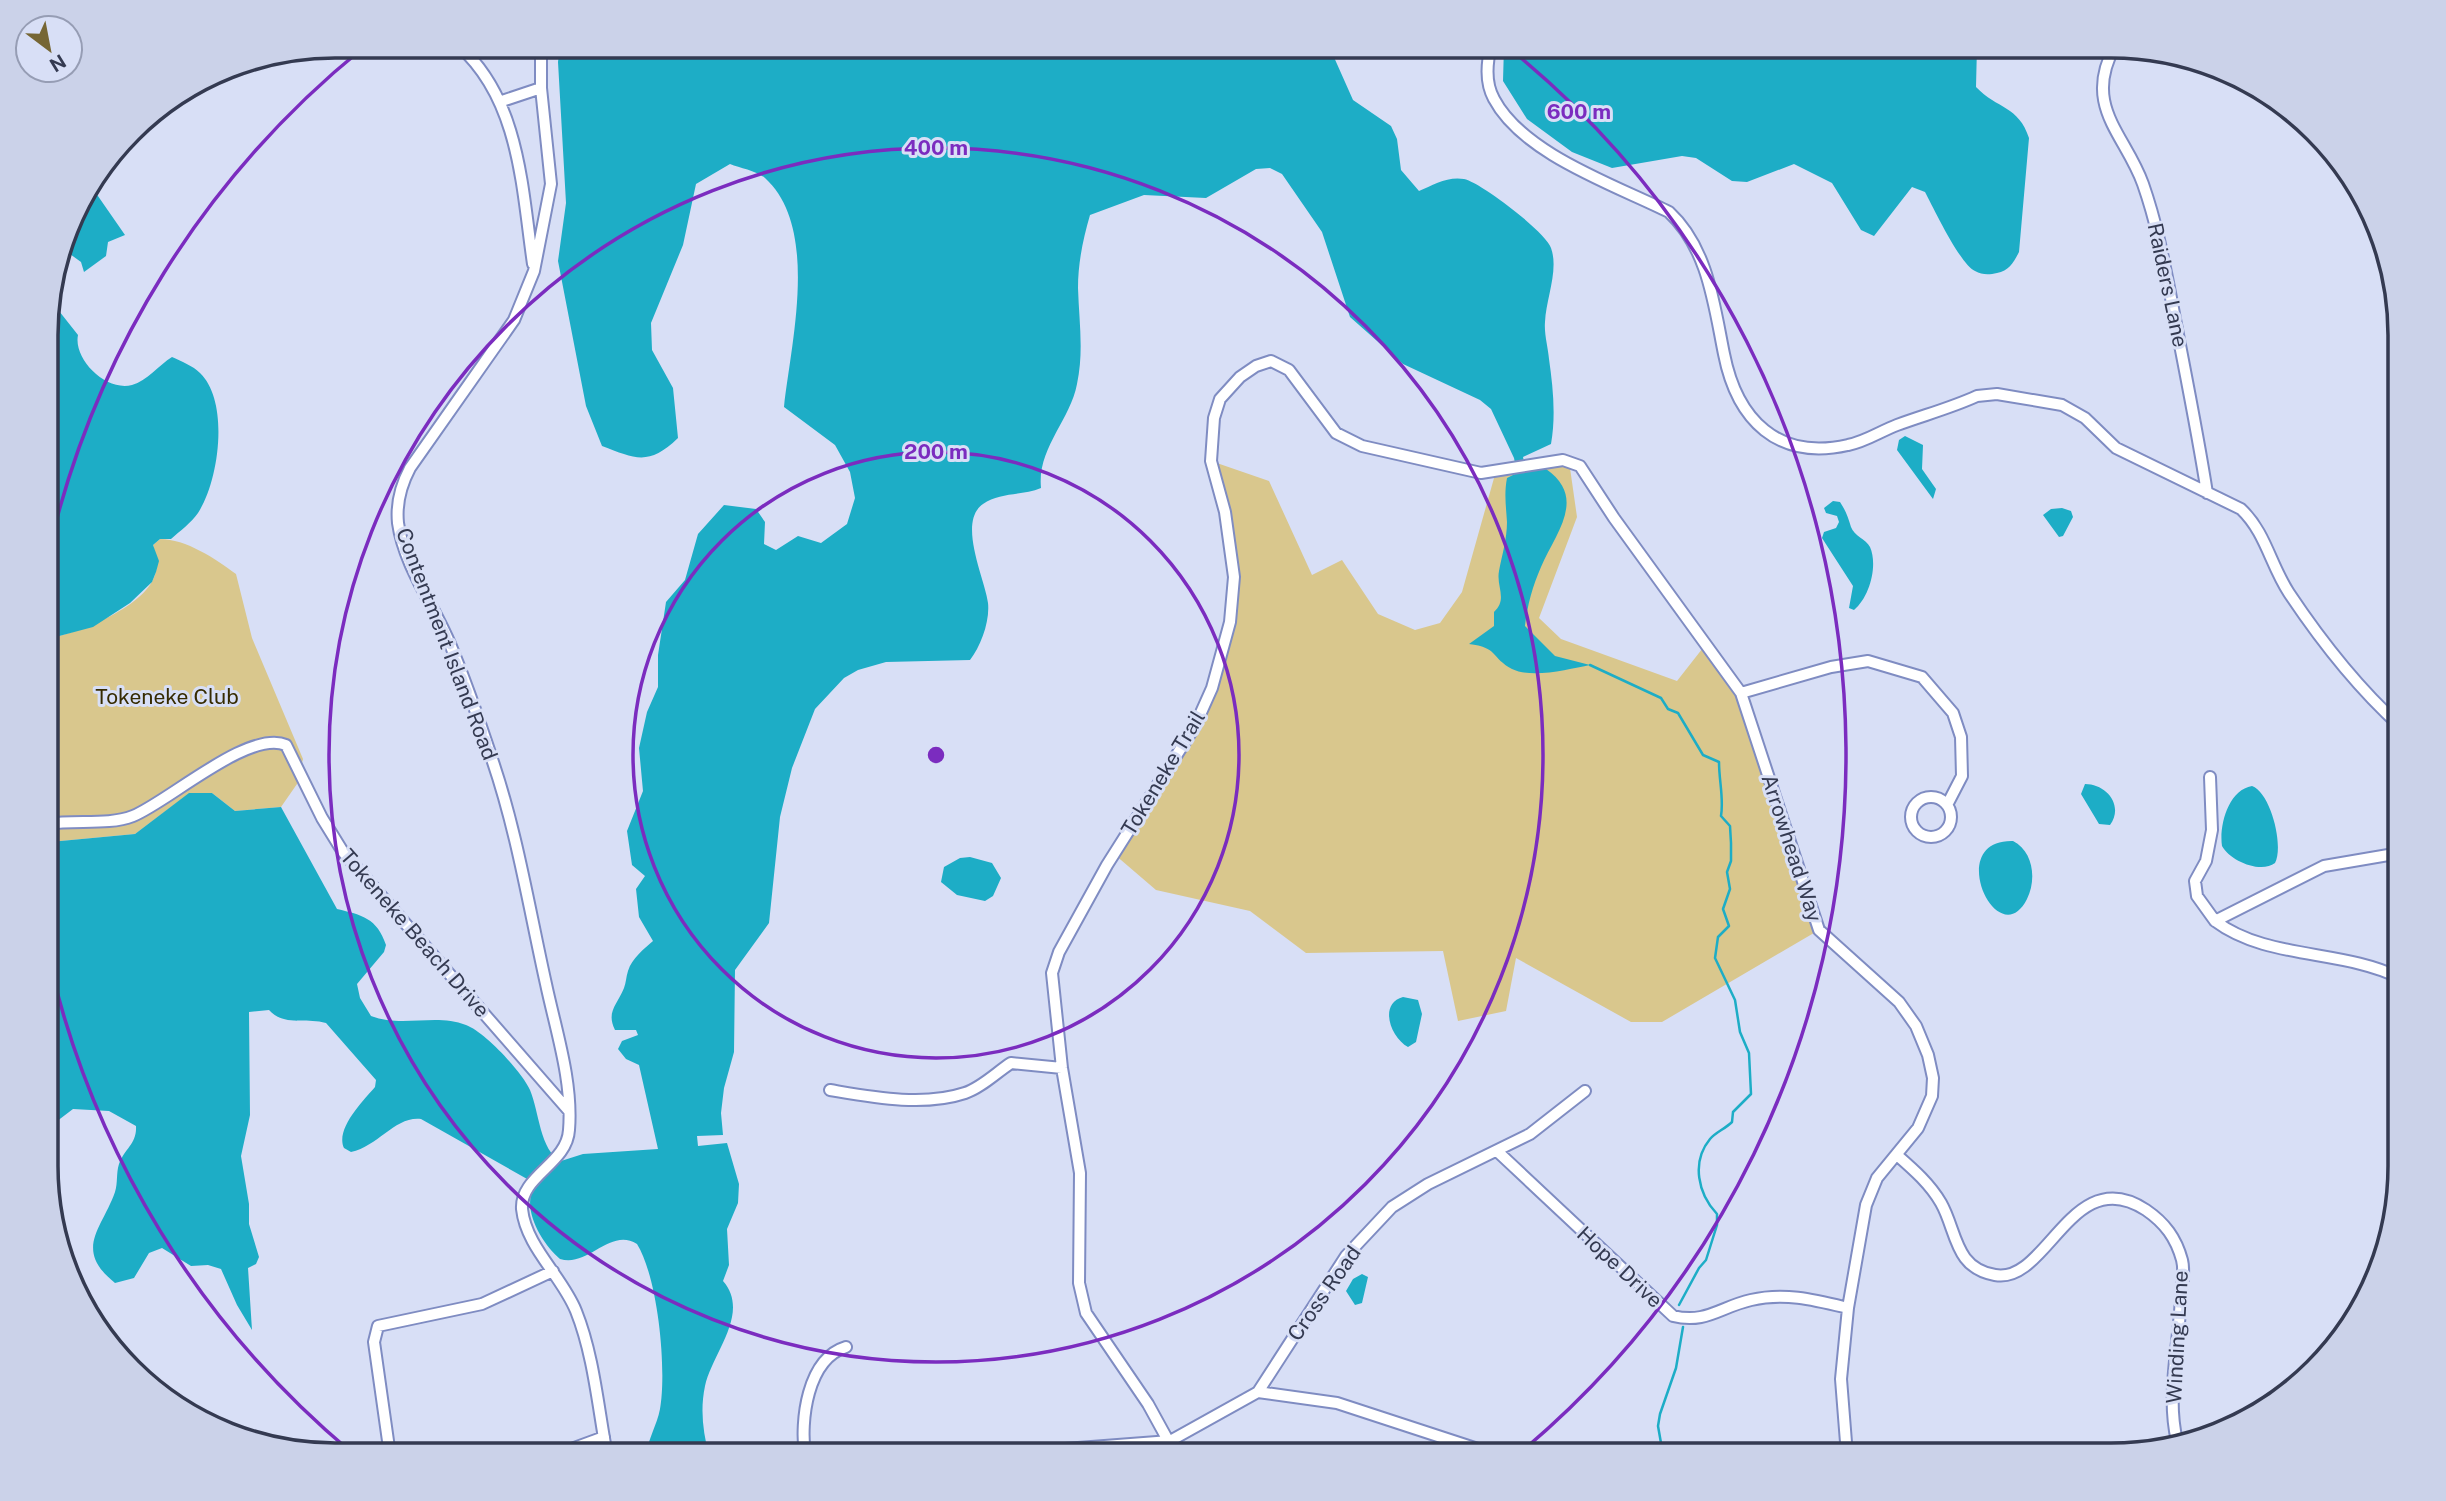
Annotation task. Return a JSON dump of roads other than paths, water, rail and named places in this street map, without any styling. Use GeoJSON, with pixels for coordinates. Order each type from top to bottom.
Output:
{"type":"FeatureCollection","features":[{"type":"Feature","properties":{"kind":"street"},"geometry":{"type":"LineString","coordinates":[[472,58],[502,101],[517,159],[534,271]]}},
{"type":"Feature","properties":{"kind":"street","name":"Contentment Island Road"},"geometry":{"type":"LineString","coordinates":[[541,58],[541,89],[551,184],[534,271],[526,297],[514,320],[410,468],[400,489],[398,516],[402,537],[414,570],[450,644],[509,810],[565,1076],[569,1128],[564,1149],[526,1193],[522,1202],[526,1227],[553,1271]]}},
{"type":"Feature","properties":{"kind":"street"},"geometry":{"type":"LineString","coordinates":[[1490,58],[1488,84],[1494,100],[1518,128],[1563,162],[1669,212],[1678,220],[1709,279],[1725,357],[1737,391],[1751,419],[1765,433],[1801,447],[1828,449],[1852,445],[1977,396],[1997,394],[2062,405],[2085,418],[2116,448],[2241,509],[2257,524],[2288,592],[2356,682],[2388,714]]}},
{"type":"Feature","properties":{"kind":"street","name":"Raiders Lane"},"geometry":{"type":"LineString","coordinates":[[2109,58],[2105,106],[2116,137],[2141,180],[2161,237],[2191,391],[2207,493]]}},
{"type":"Feature","properties":{"kind":"street"},"geometry":{"type":"LineString","coordinates":[[502,101],[541,89]]}},
{"type":"Feature","properties":{"kind":"street","name":"Tokeneke Trail"},"geometry":{"type":"LineString","coordinates":[[1171,1443],[1086,1312],[1079,1283],[1080,1173],[1062,1069],[1052,973],[1059,952],[1107,865],[1195,726],[1212,688],[1230,622],[1234,577],[1225,512],[1211,461],[1211,436],[1220,400],[1240,377],[1256,366],[1271,361],[1289,370],[1336,433],[1362,446],[1465,471],[1490,472],[1514,467]]}},
{"type":"Feature","properties":{"kind":"street","name":"Arrowhead Way"},"geometry":{"type":"LineString","coordinates":[[1514,467],[1569,461],[1585,471],[1614,518],[1741,693],[1819,930],[1899,1002],[1916,1026],[1928,1055],[1933,1078],[1932,1096],[1918,1128],[1898,1156],[1877,1178],[1866,1205],[1848,1307],[1841,1379],[1846,1443]]}},
{"type":"Feature","properties":{"kind":"street"},"geometry":{"type":"LineString","coordinates":[[1741,693],[1831,667],[1868,661],[1922,677],[1954,713],[1961,737],[1962,776],[1947,805]]}},
{"type":"Feature","properties":{"kind":"street","name":"Tokeneke Beach Drive"},"geometry":{"type":"LineString","coordinates":[[58,823],[130,817],[206,769],[254,748],[281,743],[292,753],[322,818],[343,852],[569,1111]]}},
{"type":"Feature","properties":{"kind":"street"},"geometry":{"type":"LineString","coordinates":[[2210,777],[2212,831],[2206,862],[2196,881],[2197,896],[2215,921],[2234,935],[2361,964],[2388,974]]}},
{"type":"Feature","properties":{"kind":"street"},"geometry":{"type":"LineString","coordinates":[[2215,921],[2324,866],[2388,855]]}},
{"type":"Feature","properties":{"kind":"street"},"geometry":{"type":"LineString","coordinates":[[830,1090],[871,1096],[936,1100],[967,1093],[1011,1063],[1062,1069]]}},
{"type":"Feature","properties":{"kind":"street","name":"Cross Road"},"geometry":{"type":"LineString","coordinates":[[1138,1443],[1170,1440],[1258,1392],[1346,1256],[1392,1207],[1428,1184],[1497,1151],[1554,1118],[1585,1091]]}},
{"type":"Feature","properties":{"kind":"street","name":"Hope Drive"},"geometry":{"type":"LineString","coordinates":[[1497,1151],[1673,1316],[1692,1321],[1750,1300],[1789,1295],[1848,1307]]}},
{"type":"Feature","properties":{"kind":"street","name":"Winding Lane"},"geometry":{"type":"LineString","coordinates":[[1898,1156],[1924,1180],[1942,1204],[1962,1257],[1996,1276],[2018,1272],[2033,1261],[2080,1209],[2101,1201],[2122,1201],[2142,1207],[2158,1218],[2174,1237],[2183,1264],[2172,1404],[2176,1435]]}},
{"type":"Feature","properties":{"kind":"street"},"geometry":{"type":"LineString","coordinates":[[388,1443],[374,1342],[378,1326],[391,1321],[452,1313],[482,1304],[553,1271],[580,1322],[605,1443]]}},
{"type":"Feature","properties":{"kind":"street"},"geometry":{"type":"LineString","coordinates":[[804,1443],[806,1409],[813,1382],[821,1366],[836,1350],[846,1347]]}},
{"type":"Feature","properties":{"kind":"street"},"geometry":{"type":"LineString","coordinates":[[1258,1392],[1337,1403],[1459,1443]]}},
{"type":"Feature","properties":{"kind":"street"},"geometry":{"type":"LineString","coordinates":[[588,1443],[604,1437]]}},
{"type":"Feature","properties":{"kind":"water"},"geometry":{"type":"Polygon","coordinates":[[[558,58],[1334,58],[1353,100],[1391,126],[1397,139],[1401,170],[1419,191],[1452,179],[1472,182],[1512,209],[1538,231],[1551,248],[1554,266],[1545,327],[1552,380],[1551,444],[1523,457],[1526,472],[1546,469],[1558,480],[1565,492],[1567,504],[1560,529],[1535,581],[1525,626],[1555,656],[1590,665],[1530,673],[1512,669],[1490,650],[1469,644],[1494,626],[1494,612],[1501,598],[1498,577],[1507,528],[1506,484],[1507,478],[1517,473],[1514,458],[1491,409],[1480,400],[1403,364],[1350,317],[1322,232],[1282,174],[1270,168],[1256,169],[1206,198],[1144,195],[1090,215],[1079,269],[1081,348],[1077,384],[1068,410],[1044,460],[1041,488],[990,500],[976,512],[972,524],[972,537],[988,603],[986,625],[978,648],[970,660],[886,662],[858,670],[844,678],[815,709],[792,768],[780,817],[769,923],[735,970],[734,1052],[724,1088],[721,1113],[723,1135],[697,1136],[698,1146],[727,1143],[739,1184],[738,1203],[727,1229],[729,1265],[723,1281],[731,1293],[733,1306],[727,1333],[709,1373],[703,1395],[706,1443],[649,1443],[660,1409],[661,1348],[650,1279],[637,1244],[618,1240],[580,1258],[560,1259],[546,1244],[531,1213],[531,1193],[536,1184],[421,1119],[403,1122],[361,1149],[351,1152],[344,1148],[343,1132],[358,1107],[375,1087],[376,1080],[326,1023],[289,1020],[269,1010],[249,1012],[250,1115],[241,1156],[249,1204],[249,1224],[259,1257],[256,1264],[248,1268],[252,1330],[221,1269],[208,1265],[191,1266],[162,1248],[149,1253],[134,1278],[115,1283],[102,1271],[95,1260],[94,1239],[115,1192],[119,1164],[133,1142],[136,1126],[109,1111],[73,1109],[58,1120],[58,841],[135,834],[189,793],[212,793],[235,811],[281,807],[337,909],[368,919],[378,929],[386,945],[384,952],[357,984],[360,998],[371,1016],[395,1021],[443,1020],[474,1029],[502,1053],[526,1082],[544,1140],[554,1156],[561,1161],[583,1154],[658,1149],[639,1065],[626,1059],[618,1049],[622,1041],[638,1035],[636,1030],[615,1030],[612,1013],[632,962],[653,941],[639,917],[636,889],[645,876],[632,865],[627,831],[643,791],[639,748],[647,712],[658,687],[658,655],[666,602],[685,580],[698,534],[724,505],[756,509],[765,522],[764,544],[776,550],[798,536],[821,543],[847,524],[855,498],[850,472],[835,445],[784,407],[798,287],[797,255],[792,226],[782,200],[765,178],[730,164],[696,184],[683,245],[651,323],[652,350],[673,388],[678,438],[659,453],[642,457],[633,457],[602,446],[586,406],[558,261],[566,203],[558,58]]]}},
{"type":"Feature","properties":{"kind":"water"},"geometry":{"type":"Polygon","coordinates":[[[1504,58],[1977,58],[1976,87],[2013,114],[2025,128],[2029,138],[2019,252],[2011,266],[2001,272],[1986,274],[1975,271],[1955,247],[1925,192],[1912,187],[1874,236],[1861,230],[1832,183],[1794,164],[1747,182],[1732,181],[1696,158],[1682,156],[1612,168],[1572,152],[1527,119],[1503,81],[1504,58]]]}},
{"type":"Feature","properties":{"kind":"water"},"geometry":{"type":"Polygon","coordinates":[[[96,194],[125,235],[108,242],[106,256],[84,272],[81,262],[70,254],[96,194]]]}},
{"type":"Feature","properties":{"kind":"water"},"geometry":{"type":"Polygon","coordinates":[[[59,311],[78,335],[78,344],[86,363],[102,379],[122,386],[132,385],[172,357],[200,373],[209,386],[218,422],[216,462],[198,513],[171,539],[160,539],[153,545],[159,561],[152,582],[130,603],[93,627],[58,636],[59,311]]]}},
{"type":"Feature","properties":{"kind":"water"},"geometry":{"type":"Polygon","coordinates":[[[1905,436],[1923,445],[1922,469],[1936,489],[1933,499],[1897,450],[1899,440],[1905,436]]]}},
{"type":"Feature","properties":{"kind":"water"},"geometry":{"type":"Polygon","coordinates":[[[1833,501],[1840,502],[1853,530],[1868,544],[1872,554],[1871,580],[1864,597],[1854,610],[1849,608],[1853,586],[1822,538],[1824,532],[1836,528],[1839,522],[1837,516],[1826,513],[1824,508],[1833,501]]]}},
{"type":"Feature","properties":{"kind":"water"},"geometry":{"type":"Polygon","coordinates":[[[2051,509],[2071,511],[2073,517],[2063,536],[2059,537],[2043,515],[2051,509]]]}},
{"type":"Feature","properties":{"kind":"water"},"geometry":{"type":"Polygon","coordinates":[[[2085,784],[2100,788],[2111,797],[2115,811],[2110,825],[2099,824],[2081,794],[2085,784]]]}},
{"type":"Feature","properties":{"kind":"water"},"geometry":{"type":"Polygon","coordinates":[[[2252,786],[2265,799],[2277,833],[2277,855],[2275,863],[2269,866],[2246,864],[2232,857],[2222,846],[2224,819],[2231,801],[2244,789],[2252,786]]]}},
{"type":"Feature","properties":{"kind":"water"},"geometry":{"type":"Polygon","coordinates":[[[2013,841],[2029,858],[2032,883],[2027,899],[2015,913],[2003,914],[1991,905],[1983,891],[1979,874],[1982,857],[1992,845],[2013,841]]]}},
{"type":"Feature","properties":{"kind":"water"},"geometry":{"type":"Polygon","coordinates":[[[970,857],[992,863],[1001,878],[993,896],[985,901],[957,895],[941,882],[944,867],[960,858],[970,857]]]}},
{"type":"Feature","properties":{"kind":"water"},"geometry":{"type":"Polygon","coordinates":[[[1403,997],[1418,1000],[1422,1014],[1416,1042],[1408,1047],[1392,1029],[1389,1014],[1395,1001],[1403,997]]]}},
{"type":"Feature","properties":{"kind":"water"},"geometry":{"type":"Polygon","coordinates":[[[1362,1274],[1368,1277],[1362,1303],[1355,1305],[1346,1291],[1353,1279],[1362,1274]]]}},
{"type":"Feature","properties":{"kind":"waterway"},"geometry":{"type":"LineString","coordinates":[[1590,665],[1661,698],[1668,709],[1678,713],[1703,755],[1719,762],[1721,816],[1730,826],[1731,861],[1727,872],[1730,889],[1723,909],[1729,926],[1718,937],[1715,958],[1735,1000],[1740,1032],[1749,1053],[1751,1094],[1733,1112],[1732,1122],[1710,1139],[1700,1158],[1701,1188],[1717,1214],[1717,1225],[1706,1260],[1679,1305]]}},
{"type":"Feature","properties":{"kind":"waterway"},"geometry":{"type":"LineString","coordinates":[[1661,1443],[1658,1426],[1660,1414],[1676,1368],[1683,1327]]}},
{"type":"Feature","properties":{"kind":"park label","name":"Tokeneke Club"},"geometry":{"type":"Point","coordinates":[167,696]}}]}
